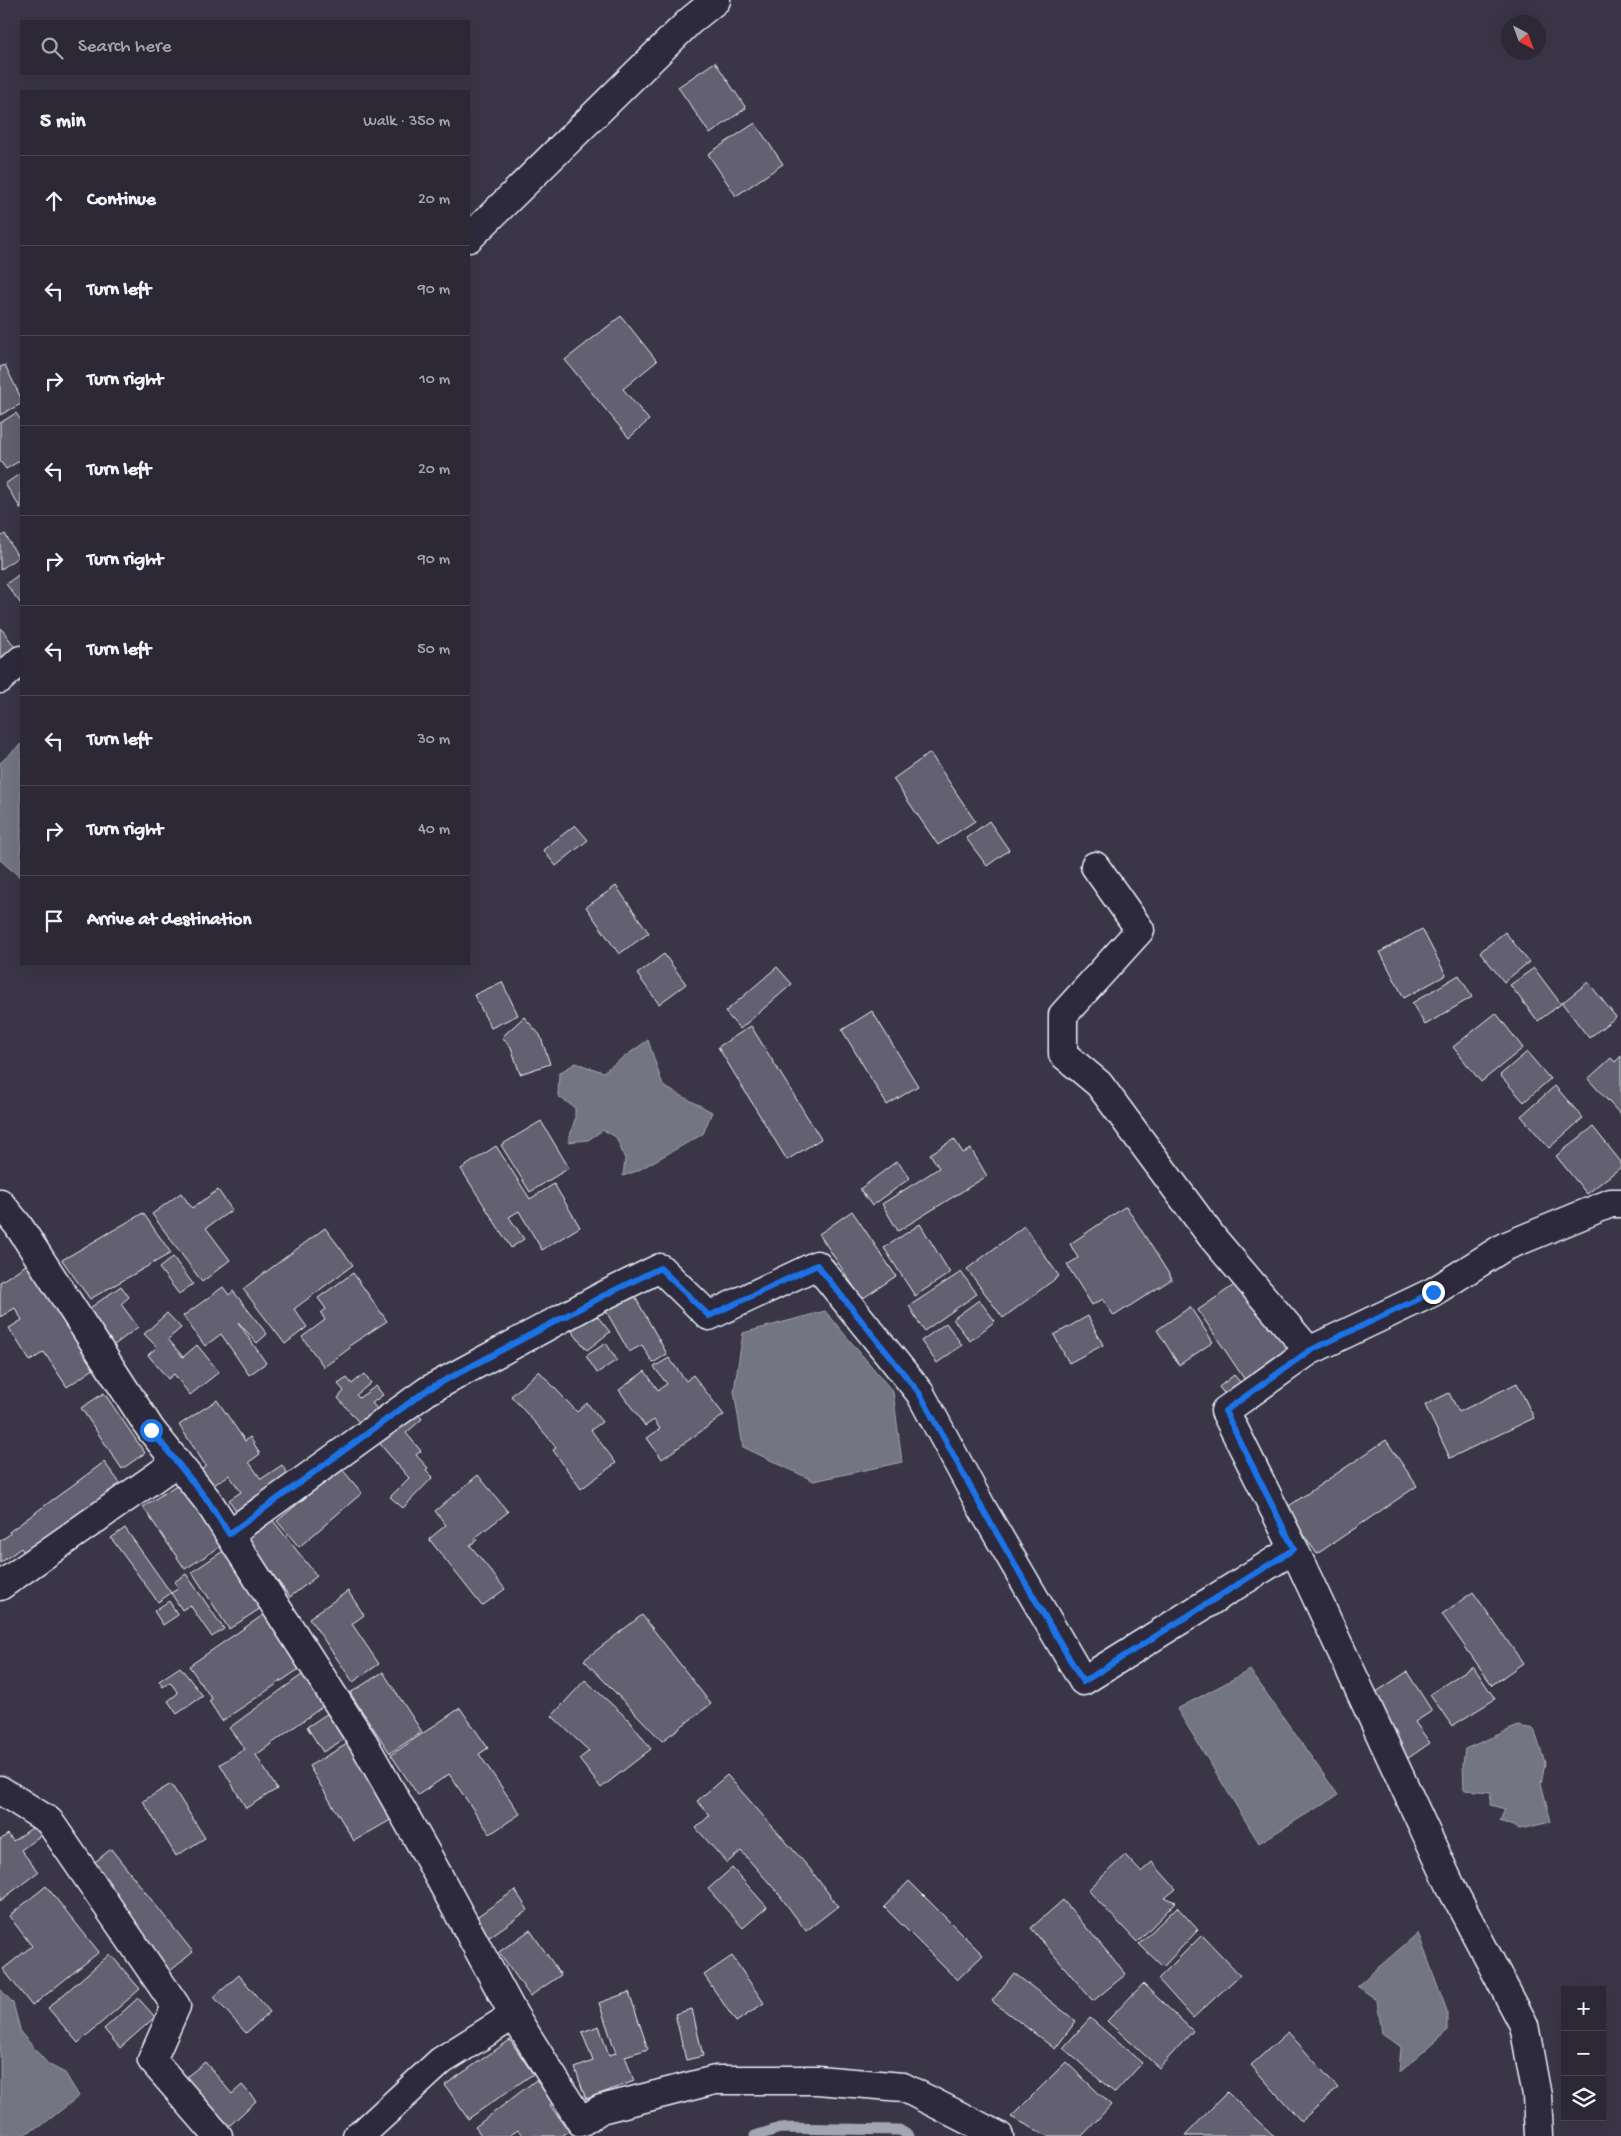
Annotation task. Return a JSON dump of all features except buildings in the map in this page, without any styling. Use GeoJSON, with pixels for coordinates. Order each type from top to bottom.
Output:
{"type":"FeatureCollection","features":[{"type":"Feature","properties":{"kind":"street"},"geometry":{"type":"LineString","coordinates":[[470,237],[690,21],[716,0]]}},
{"type":"Feature","properties":{"kind":"street"},"geometry":{"type":"LineString","coordinates":[[0,679],[20,661]]}},
{"type":"Feature","properties":{"kind":"street"},"geometry":{"type":"LineString","coordinates":[[1095,866],[1140,930],[1063,1015],[1063,1054],[1099,1084],[1212,1237],[1309,1351]]}},
{"type":"Feature","properties":{"kind":"street"},"geometry":{"type":"LineString","coordinates":[[0,1203],[18,1225],[151,1430],[208,1501],[363,1742],[426,1852],[514,2015],[582,2122],[601,2108],[715,2080],[817,2080],[903,2087],[999,2136]]}},
{"type":"Feature","properties":{"kind":"street"},"geometry":{"type":"LineString","coordinates":[[1539,2136],[1537,2096],[1524,2025],[1454,1893],[1294,1549],[1225,1411],[1309,1351],[1433,1292],[1504,1247],[1611,1203],[1621,1203]]}},
{"type":"Feature","properties":{"kind":"street"},"geometry":{"type":"LineString","coordinates":[[229,1534],[427,1390],[603,1296],[660,1268],[709,1316],[817,1265],[920,1394],[982,1508],[1083,1682],[1294,1549]]}},
{"type":"Feature","properties":{"kind":"street"},"geometry":{"type":"LineString","coordinates":[[0,1586],[177,1462]]}},
{"type":"Feature","properties":{"kind":"street"},"geometry":{"type":"LineString","coordinates":[[0,1790],[49,1821],[176,2006],[152,2060],[218,2136]]}},
{"type":"Feature","properties":{"kind":"street"},"geometry":{"type":"LineString","coordinates":[[357,2136],[364,2132],[442,2061],[514,2015]]}},
{"type":"Feature","properties":{"kind":"water"},"geometry":{"type":"Polygon","coordinates":[[[20,745],[20,877],[0,860],[0,763],[20,745]]]}},
{"type":"Feature","properties":{"kind":"water"},"geometry":{"type":"Polygon","coordinates":[[[648,1040],[663,1086],[712,1112],[703,1134],[637,1171],[623,1176],[625,1159],[616,1137],[603,1130],[588,1140],[568,1142],[575,1119],[575,1108],[558,1096],[559,1073],[576,1063],[603,1072],[648,1040]]]}},
{"type":"Feature","properties":{"kind":"water"},"geometry":{"type":"Polygon","coordinates":[[[825,1311],[893,1392],[902,1462],[814,1481],[743,1447],[734,1391],[743,1333],[825,1311]]]}},
{"type":"Feature","properties":{"kind":"water"},"geometry":{"type":"Polygon","coordinates":[[[1250,1670],[1338,1795],[1259,1843],[1177,1709],[1250,1670]]]}},
{"type":"Feature","properties":{"kind":"water"},"geometry":{"type":"Polygon","coordinates":[[[1518,1726],[1534,1729],[1545,1763],[1541,1783],[1551,1822],[1520,1829],[1500,1821],[1505,1809],[1490,1805],[1491,1792],[1464,1790],[1463,1764],[1465,1749],[1518,1726]]]}},
{"type":"Feature","properties":{"kind":"water"},"geometry":{"type":"Polygon","coordinates":[[[1418,1933],[1447,2011],[1447,2031],[1399,2073],[1401,2047],[1382,2033],[1377,2000],[1357,1986],[1418,1933]]]}},
{"type":"Feature","properties":{"kind":"water"},"geometry":{"type":"Polygon","coordinates":[[[0,1989],[13,2003],[21,2033],[48,2064],[65,2073],[79,2096],[41,2126],[20,2136],[0,2136],[0,1989]]]}},
{"type":"Feature","properties":{"kind":"waterway"},"geometry":{"type":"LineString","coordinates":[[755,2136],[780,2128],[899,2130],[909,2136]]}},
{"type":"Feature","properties":{"kind":"route"},"geometry":{"type":"LineString","coordinates":[[151,1430],[208,1501],[229,1534],[427,1390],[603,1296],[660,1268],[709,1316],[817,1265],[920,1394],[982,1508],[1083,1682],[1294,1549],[1225,1411],[1309,1351],[1433,1292]]}}]}
